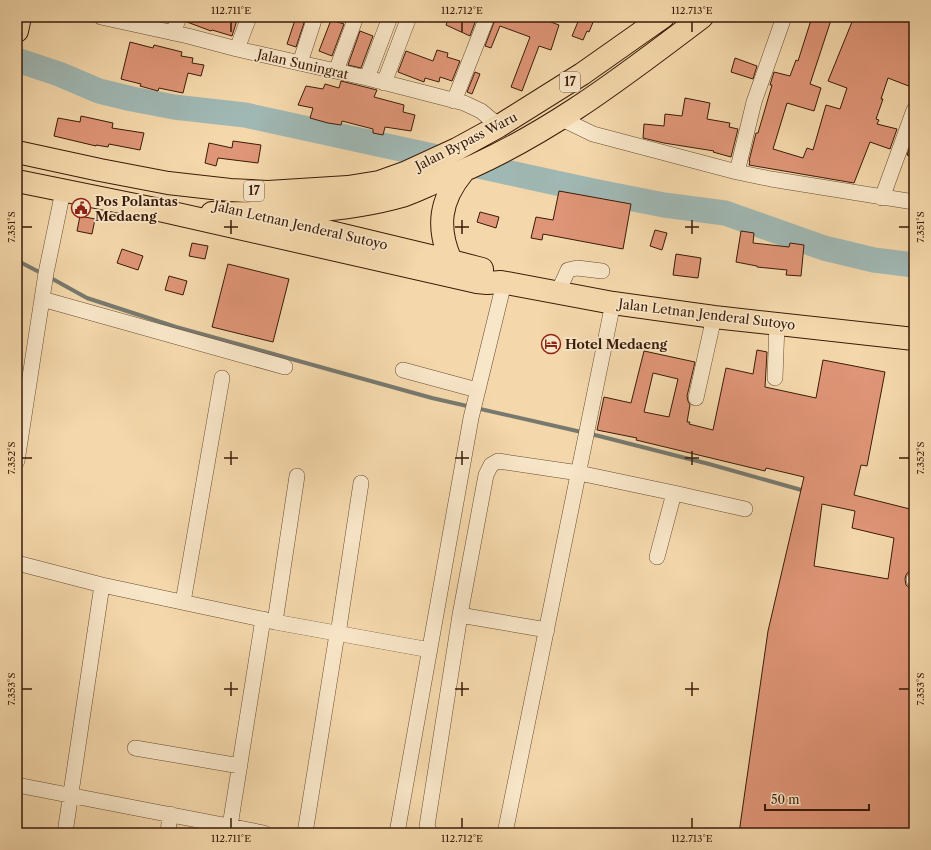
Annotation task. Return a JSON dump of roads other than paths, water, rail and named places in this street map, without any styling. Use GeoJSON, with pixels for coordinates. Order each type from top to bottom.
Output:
{"type":"FeatureCollection","features":[{"type":"Feature","properties":{"kind":"highway"},"geometry":{"type":"LineString","coordinates":[[17,31],[20,17]]}},
{"type":"Feature","properties":{"kind":"highway","name":"Jalan Bypass Waru"},"geometry":{"type":"LineString","coordinates":[[100,170],[168,183],[230,190],[268,192],[348,187],[379,182],[407,172],[473,141],[499,126],[582,74],[663,17]]}},
{"type":"Feature","properties":{"kind":"highway","name":"Jalan Bypass Waru"},"geometry":{"type":"LineString","coordinates":[[155,209],[204,213],[248,213],[331,209],[379,202],[403,196],[466,170],[542,131],[562,119],[649,58],[702,17]]}},
{"type":"Feature","properties":{"kind":"highway","name":"17"},"geometry":{"type":"LineString","coordinates":[[17,152],[100,170]]}},
{"type":"Feature","properties":{"kind":"highway","name":"Jalan Letnan Jenderal Sutoyo"},"geometry":{"type":"LineString","coordinates":[[100,170],[109,177],[123,182],[451,261],[486,271],[502,282]]}},
{"type":"Feature","properties":{"kind":"highway"},"geometry":{"type":"LineString","coordinates":[[451,261],[443,235],[442,221],[444,208],[448,194],[455,182],[466,170]]}},
{"type":"Feature","properties":{"kind":"highway","name":"17"},"geometry":{"type":"LineString","coordinates":[[17,181],[155,209]]}},
{"type":"Feature","properties":{"kind":"highway"},"geometry":{"type":"LineString","coordinates":[[328,188],[315,193],[311,199],[316,204],[331,209]]}},
{"type":"Feature","properties":{"kind":"highway","name":"Jalan Letnan Jenderal Sutoyo"},"geometry":{"type":"LineString","coordinates":[[155,209],[477,282],[502,282],[613,302],[714,317],[914,338]]}},
{"type":"Feature","properties":{"kind":"street","name":"Jalan Suningrat"},"geometry":{"type":"LineString","coordinates":[[101,17],[367,78],[464,103],[481,111],[499,126]]}},
{"type":"Feature","properties":{"kind":"street"},"geometry":{"type":"LineString","coordinates":[[173,33],[179,17]]}},
{"type":"Feature","properties":{"kind":"street"},"geometry":{"type":"LineString","coordinates":[[238,49],[249,17]]}},
{"type":"Feature","properties":{"kind":"street"},"geometry":{"type":"LineString","coordinates":[[300,63],[315,17]]}},
{"type":"Feature","properties":{"kind":"street"},"geometry":{"type":"LineString","coordinates":[[336,71],[356,17]]}},
{"type":"Feature","properties":{"kind":"street"},"geometry":{"type":"LineString","coordinates":[[367,78],[390,17]]}},
{"type":"Feature","properties":{"kind":"street"},"geometry":{"type":"LineString","coordinates":[[384,83],[409,17]]}},
{"type":"Feature","properties":{"kind":"street"},"geometry":{"type":"LineString","coordinates":[[454,101],[487,17]]}},
{"type":"Feature","properties":{"kind":"street"},"geometry":{"type":"LineString","coordinates":[[737,172],[754,102],[784,17]]}},
{"type":"Feature","properties":{"kind":"street"},"geometry":{"type":"LineString","coordinates":[[882,198],[914,110]]}},
{"type":"Feature","properties":{"kind":"street"},"geometry":{"type":"LineString","coordinates":[[562,119],[593,134],[737,172],[882,198],[914,202]]}},
{"type":"Feature","properties":{"kind":"street"},"geometry":{"type":"LineString","coordinates":[[17,461],[42,294],[63,191]]}},
{"type":"Feature","properties":{"kind":"street"},"geometry":{"type":"LineString","coordinates":[[558,292],[568,270],[577,268],[602,271]]}},
{"type":"Feature","properties":{"kind":"street"},"geometry":{"type":"LineString","coordinates":[[397,833],[471,418],[502,282]]}},
{"type":"Feature","properties":{"kind":"street"},"geometry":{"type":"LineString","coordinates":[[42,294],[285,367]]}},
{"type":"Feature","properties":{"kind":"street"},"geometry":{"type":"LineString","coordinates":[[505,833],[613,302]]}},
{"type":"Feature","properties":{"kind":"street"},"geometry":{"type":"LineString","coordinates":[[696,398],[714,317]]}},
{"type":"Feature","properties":{"kind":"street"},"geometry":{"type":"LineString","coordinates":[[775,378],[777,324]]}},
{"type":"Feature","properties":{"kind":"street"},"geometry":{"type":"LineString","coordinates":[[403,370],[477,394]]}},
{"type":"Feature","properties":{"kind":"street"},"geometry":{"type":"LineString","coordinates":[[183,602],[222,378]]}},
{"type":"Feature","properties":{"kind":"street"},"geometry":{"type":"LineString","coordinates":[[430,833],[426,826],[460,615],[486,475],[491,465],[498,461],[578,474],[745,509]]}},
{"type":"Feature","properties":{"kind":"street"},"geometry":{"type":"LineString","coordinates":[[238,829],[240,766],[297,476]]}},
{"type":"Feature","properties":{"kind":"street"},"geometry":{"type":"LineString","coordinates":[[305,833],[361,483]]}},
{"type":"Feature","properties":{"kind":"street"},"geometry":{"type":"LineString","coordinates":[[657,557],[674,493]]}},
{"type":"Feature","properties":{"kind":"street"},"geometry":{"type":"LineString","coordinates":[[17,562],[102,585],[337,634],[430,650]]}},
{"type":"Feature","properties":{"kind":"street"},"geometry":{"type":"LineString","coordinates":[[65,833],[102,585]]}},
{"type":"Feature","properties":{"kind":"street"},"geometry":{"type":"LineString","coordinates":[[460,615],[547,630]]}},
{"type":"Feature","properties":{"kind":"street"},"geometry":{"type":"LineString","coordinates":[[134,748],[240,766]]}},
{"type":"Feature","properties":{"kind":"street"},"geometry":{"type":"LineString","coordinates":[[17,785],[264,833]]}},
{"type":"Feature","properties":{"kind":"street"},"geometry":{"type":"LineString","coordinates":[[168,833],[170,814]]}},
{"type":"Feature","properties":{"kind":"waterway"},"geometry":{"type":"LineString","coordinates":[[17,60],[59,74],[99,91],[132,99],[174,107],[245,115],[593,191],[664,205],[725,213],[824,248],[874,260],[914,265]]}},
{"type":"Feature","properties":{"kind":"waterway"},"geometry":{"type":"LineString","coordinates":[[17,257],[18,261],[43,274]]}},
{"type":"Feature","properties":{"kind":"waterway"},"geometry":{"type":"LineString","coordinates":[[49,277],[87,298],[176,327],[432,398],[599,436],[709,464],[805,491]]}},
{"type":"Feature","properties":{"kind":"place","name":"Pos Polantas Medaeng"},"geometry":{"type":"Point","coordinates":[81,208]}},
{"type":"Feature","properties":{"kind":"place","name":"Hotel Medaeng"},"geometry":{"type":"Point","coordinates":[551,344]}}]}
